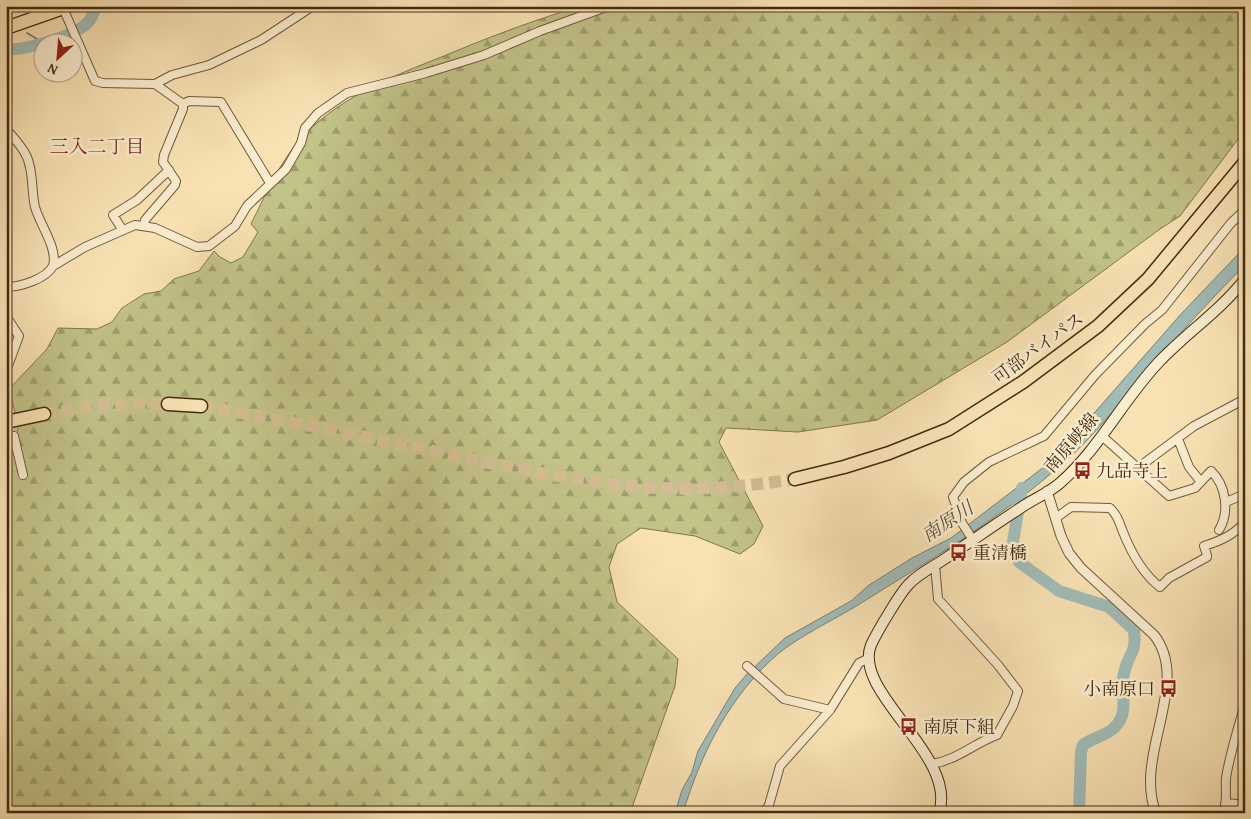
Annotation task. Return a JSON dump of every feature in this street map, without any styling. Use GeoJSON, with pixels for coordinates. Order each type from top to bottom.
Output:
{"type":"FeatureCollection","features":[{"type":"Feature","properties":{"kind":"highway"},"geometry":{"type":"LineString","coordinates":[[6,28],[64,7]]}},
{"type":"Feature","properties":{"kind":"highway","name":"可部バイパス"},"geometry":{"type":"LineString","coordinates":[[795,479],[889,453],[949,429],[1023,382],[1098,326],[1148,279],[1245,162]]}},
{"type":"Feature","properties":{"kind":"highway"},"geometry":{"type":"LineString","coordinates":[[168,404],[201,406]]}},
{"type":"Feature","properties":{"kind":"highway"},"geometry":{"type":"LineString","coordinates":[[6,422],[44,414]]}},
{"type":"Feature","properties":{"kind":"main road","name":"南原峡線"},"geometry":{"type":"LineString","coordinates":[[869,658],[871,645],[910,583],[972,539],[1060,484],[1102,436],[1126,400],[1157,364],[1187,333],[1235,291],[1245,279]]}},
{"type":"Feature","properties":{"kind":"main road"},"geometry":{"type":"LineString","coordinates":[[869,658],[871,669],[883,694],[932,764],[940,779],[942,793],[939,813]]}},
{"type":"Feature","properties":{"kind":"street"},"geometry":{"type":"LineString","coordinates":[[64,7],[95,81],[103,84],[155,84],[172,75],[209,65],[246,48],[313,6]]}},
{"type":"Feature","properties":{"kind":"street"},"geometry":{"type":"LineString","coordinates":[[6,287],[36,280],[53,266],[85,246],[122,229],[136,225],[155,228],[197,247],[209,246],[235,226],[248,206],[286,169],[301,143],[305,128],[318,113],[347,93],[426,74],[484,55],[540,31],[609,6]]}},
{"type":"Feature","properties":{"kind":"street"},"geometry":{"type":"LineString","coordinates":[[155,84],[183,104]]}},
{"type":"Feature","properties":{"kind":"street"},"geometry":{"type":"LineString","coordinates":[[183,104],[190,101],[221,102],[270,183]]}},
{"type":"Feature","properties":{"kind":"street"},"geometry":{"type":"LineString","coordinates":[[144,226],[145,220],[175,185],[176,181],[163,162],[164,154],[183,109],[183,104]]}},
{"type":"Feature","properties":{"kind":"street"},"geometry":{"type":"LineString","coordinates":[[6,129],[18,142],[27,157],[33,178],[35,207],[54,256],[53,266]]}},
{"type":"Feature","properties":{"kind":"street"},"geometry":{"type":"LineString","coordinates":[[122,229],[114,215],[137,200],[169,170]]}},
{"type":"Feature","properties":{"kind":"street"},"geometry":{"type":"LineString","coordinates":[[972,539],[962,523],[953,497],[964,482],[989,462],[1044,436],[1095,375],[1144,324],[1162,310],[1231,223],[1245,210]]}},
{"type":"Feature","properties":{"kind":"street"},"geometry":{"type":"LineString","coordinates":[[6,316],[19,336],[10,351],[6,371]]}},
{"type":"Feature","properties":{"kind":"street"},"geometry":{"type":"LineString","coordinates":[[1139,468],[1194,426],[1245,400]]}},
{"type":"Feature","properties":{"kind":"street"},"geometry":{"type":"LineString","coordinates":[[14,436],[23,476]]}},
{"type":"Feature","properties":{"kind":"street"},"geometry":{"type":"LineString","coordinates":[[1102,436],[1169,496],[1195,488],[1211,471],[1218,478],[1226,502],[1224,522],[1219,530]]}},
{"type":"Feature","properties":{"kind":"street"},"geometry":{"type":"LineString","coordinates":[[1178,439],[1189,467],[1201,482]]}},
{"type":"Feature","properties":{"kind":"street"},"geometry":{"type":"LineString","coordinates":[[1047,491],[1069,553],[1081,568],[1154,635],[1161,644],[1165,655],[1168,671],[1150,770],[1150,790],[1156,813]]}},
{"type":"Feature","properties":{"kind":"street"},"geometry":{"type":"LineString","coordinates":[[1226,502],[1245,494]]}},
{"type":"Feature","properties":{"kind":"street"},"geometry":{"type":"LineString","coordinates":[[1056,518],[1070,507],[1110,508],[1121,522],[1122,531],[1144,571],[1160,587],[1169,578],[1207,556],[1204,546],[1218,542],[1238,531],[1245,522]]}},
{"type":"Feature","properties":{"kind":"street"},"geometry":{"type":"LineString","coordinates":[[932,764],[949,762],[978,742],[997,736],[1013,706],[1018,691],[998,665],[938,599],[935,565]]}},
{"type":"Feature","properties":{"kind":"street"},"geometry":{"type":"LineString","coordinates":[[764,813],[769,805],[780,766],[830,710],[859,663],[869,658]]}},
{"type":"Feature","properties":{"kind":"street"},"geometry":{"type":"LineString","coordinates":[[747,666],[759,679],[784,699],[830,710]]}},
{"type":"Feature","properties":{"kind":"street"},"geometry":{"type":"LineString","coordinates":[[1223,813],[1227,803],[1226,779],[1245,704]]}},
{"type":"Feature","properties":{"kind":"street"},"geometry":{"type":"LineString","coordinates":[[1227,803],[1245,805]]}},
{"type":"Feature","properties":{"kind":"green space"},"geometry":{"type":"Polygon","coordinates":[[[571,6],[1245,6],[1245,130],[1180,216],[1007,342],[877,420],[798,432],[726,428],[719,442],[763,526],[754,544],[740,554],[695,536],[641,528],[617,544],[609,567],[617,602],[678,659],[675,686],[630,813],[6,813],[6,463],[18,429],[10,388],[47,349],[58,328],[97,329],[112,322],[122,308],[144,294],[161,291],[174,279],[199,271],[214,251],[231,263],[243,257],[258,232],[251,224],[280,167],[303,136],[334,109],[369,88],[406,71],[504,32],[565,11],[571,6]]]}},
{"type":"Feature","properties":{"kind":"water"},"geometry":{"type":"Polygon","coordinates":[[[1245,247],[1245,265],[1220,290],[1096,431],[1060,466],[987,522],[858,605],[798,640],[779,653],[762,669],[746,687],[719,726],[708,747],[683,813],[675,813],[682,790],[692,772],[698,751],[735,688],[747,674],[785,638],[851,601],[869,585],[912,558],[951,538],[1053,460],[1181,314],[1245,247]]]}},
{"type":"Feature","properties":{"kind":"waterway"},"geometry":{"type":"LineString","coordinates":[[6,49],[35,46],[77,30],[89,22],[96,6]]}},
{"type":"Feature","properties":{"kind":"waterway"},"geometry":{"type":"LineString","coordinates":[[27,33],[32,36]]}},
{"type":"Feature","properties":{"kind":"waterway"},"geometry":{"type":"LineString","coordinates":[[1022,488],[1013,542],[1019,562],[1059,591],[1109,607],[1134,630],[1133,649],[1123,680],[1124,702],[1119,722],[1110,731],[1083,745],[1081,752],[1079,813]]}},
{"type":"Feature","properties":{"kind":"tunnel"},"geometry":{"type":"LineString","coordinates":[[7,403],[14,436]]}},
{"type":"Feature","properties":{"kind":"tunnel"},"geometry":{"type":"LineString","coordinates":[[44,414],[100,405],[168,404]]}},
{"type":"Feature","properties":{"kind":"tunnel"},"geometry":{"type":"LineString","coordinates":[[201,406],[234,411],[529,471],[598,482],[644,487],[701,488],[738,486],[795,479]]}},
{"type":"Feature","properties":{"kind":"place","name":"九品寺上"},"geometry":{"type":"Point","coordinates":[1082,471]}},
{"type":"Feature","properties":{"kind":"place","name":"重清橋"},"geometry":{"type":"Point","coordinates":[959,553]}},
{"type":"Feature","properties":{"kind":"place","name":"小南原口"},"geometry":{"type":"Point","coordinates":[1169,689]}},
{"type":"Feature","properties":{"kind":"place","name":"南原下組"},"geometry":{"type":"Point","coordinates":[909,727]}},
{"type":"Feature","properties":{"kind":"district","name":"三入二丁目"},"geometry":{"type":"Point","coordinates":[97,146]}},
{"type":"Feature","properties":{"kind":"water label","name":"南原川"},"geometry":{"type":"Point","coordinates":[947,521]}}]}
